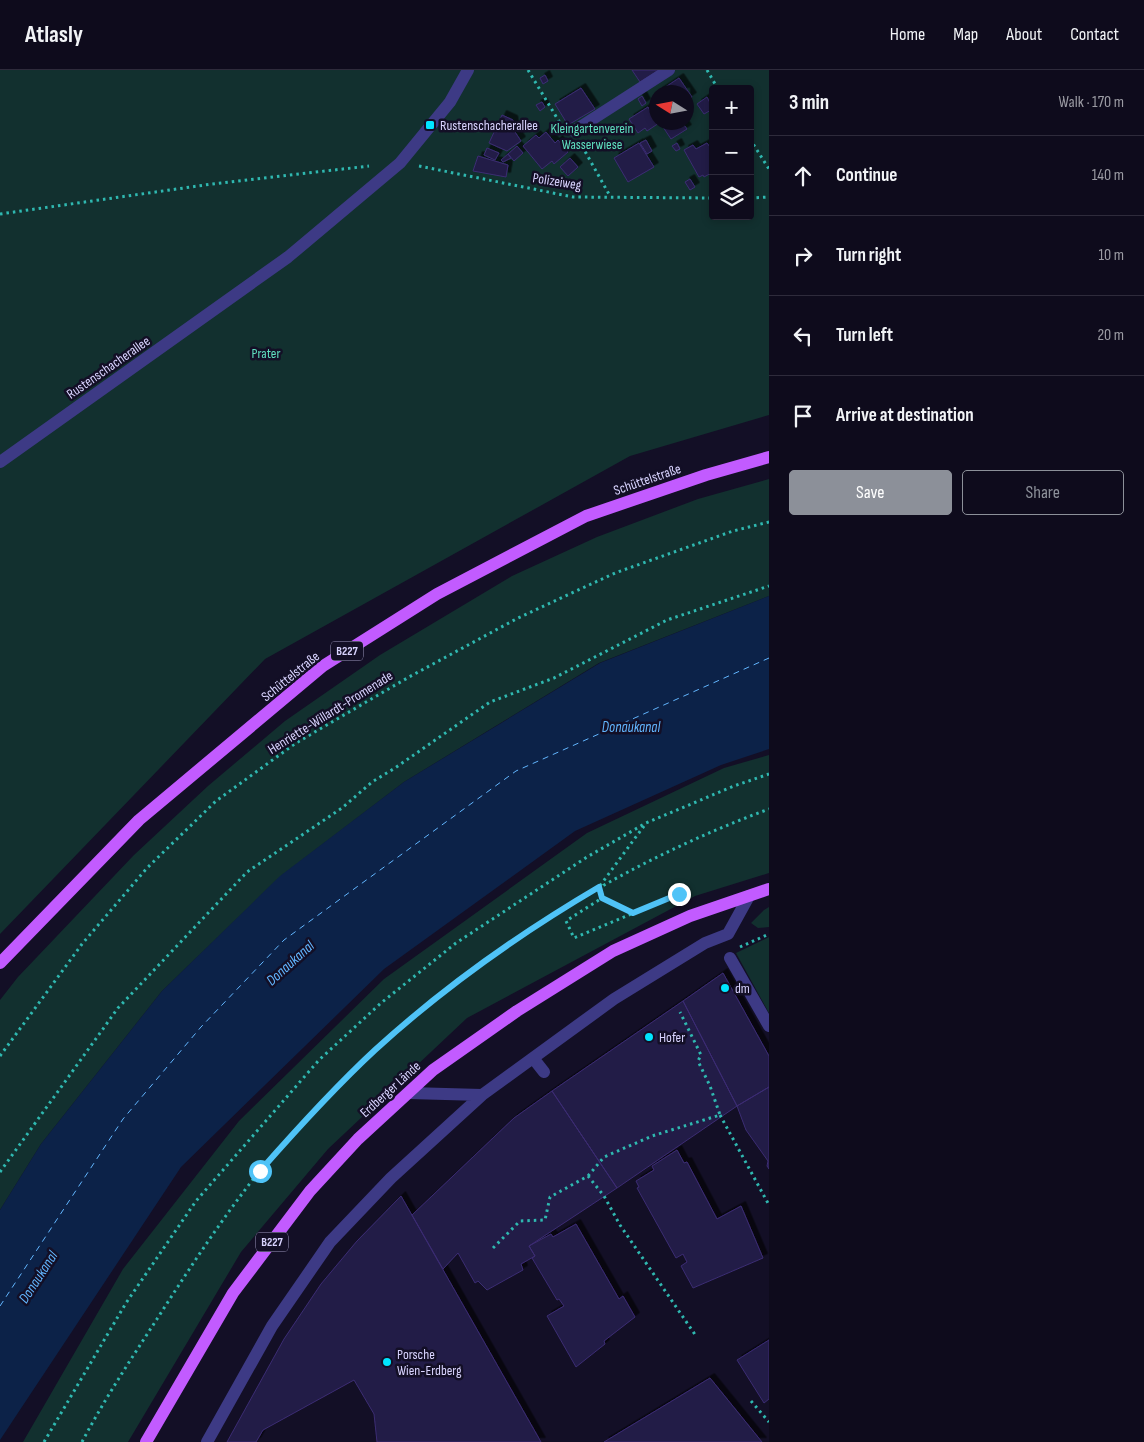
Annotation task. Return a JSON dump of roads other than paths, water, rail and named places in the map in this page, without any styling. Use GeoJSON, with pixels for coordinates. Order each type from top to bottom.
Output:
{"type":"FeatureCollection","features":[{"type":"Feature","properties":{"kind":"main road","name":"Schüttelstraße"},"geometry":{"type":"LineString","coordinates":[[0,963],[139,820],[323,666],[437,594],[586,516],[706,475],[769,457]]}},
{"type":"Feature","properties":{"kind":"main road","name":"Erdberger Lände"},"geometry":{"type":"LineString","coordinates":[[146,1442],[232,1293],[310,1191],[358,1139],[408,1092],[433,1070],[516,1011],[613,951],[690,916],[769,889]]}},
{"type":"Feature","properties":{"kind":"street","name":"Rustenschacherallee"},"geometry":{"type":"LineString","coordinates":[[0,462],[288,258],[400,162],[450,102],[468,70]]}},
{"type":"Feature","properties":{"kind":"street"},"geometry":{"type":"LineString","coordinates":[[574,131],[668,70]]}},
{"type":"Feature","properties":{"kind":"street"},"geometry":{"type":"LineString","coordinates":[[207,1442],[272,1326],[330,1242],[391,1178],[482,1094],[614,999],[706,943],[728,934],[749,896]]}},
{"type":"Feature","properties":{"kind":"street"},"geometry":{"type":"LineString","coordinates":[[730,958],[769,1026]]}},
{"type":"Feature","properties":{"kind":"street"},"geometry":{"type":"LineString","coordinates":[[533,1058],[544,1072]]}},
{"type":"Feature","properties":{"kind":"street"},"geometry":{"type":"LineString","coordinates":[[408,1092],[482,1094]]}},
{"type":"Feature","properties":{"kind":"water","name":"Donaukanal"},"geometry":{"type":"Polygon","coordinates":[[[769,596],[769,749],[721,765],[575,831],[384,969],[181,1167],[0,1440],[0,1210],[41,1144],[162,991],[280,876],[404,782],[600,663],[769,596]]]}},
{"type":"Feature","properties":{"kind":"place","name":"Rustenschacherallee"},"geometry":{"type":"Point","coordinates":[430,125]}},
{"type":"Feature","properties":{"kind":"place","name":"dm"},"geometry":{"type":"Point","coordinates":[725,988]}},
{"type":"Feature","properties":{"kind":"place","name":"Hofer"},"geometry":{"type":"Point","coordinates":[649,1037]}},
{"type":"Feature","properties":{"kind":"place","name":"Porsche Wien-Erdberg"},"geometry":{"type":"Point","coordinates":[387,1362]}},
{"type":"Feature","properties":{"kind":"park label","name":"Kleingartenverein Wasserwiese"},"geometry":{"type":"Point","coordinates":[592,136]}},
{"type":"Feature","properties":{"kind":"park label","name":"Prater"},"geometry":{"type":"Point","coordinates":[266,353]}}]}
